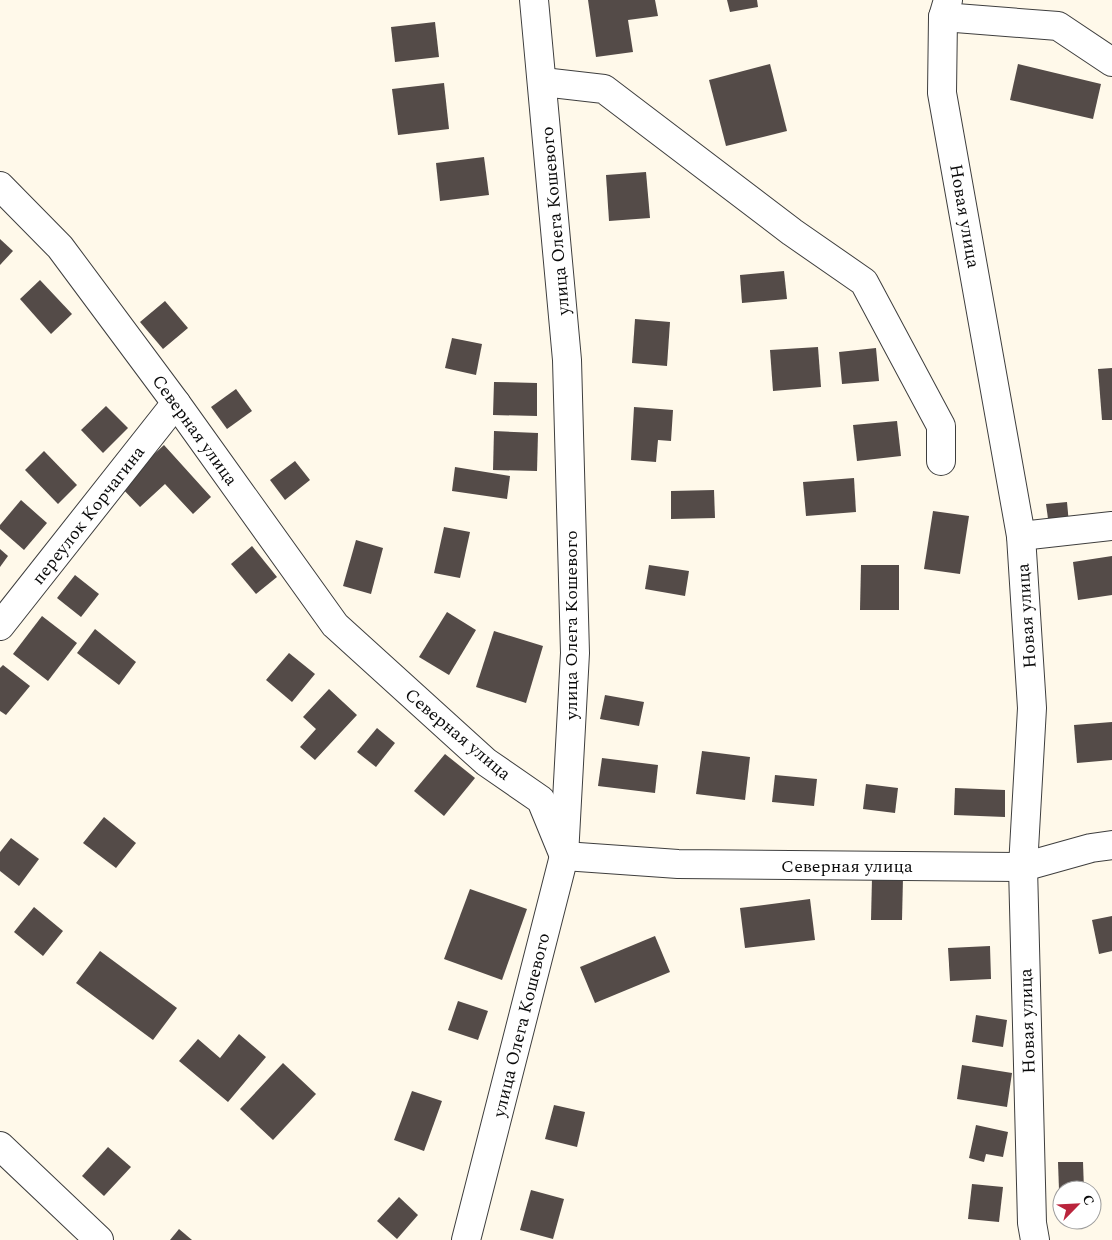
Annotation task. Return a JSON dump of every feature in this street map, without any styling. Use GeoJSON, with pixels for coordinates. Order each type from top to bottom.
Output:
{"type":"FeatureCollection","features":[{"type":"Feature","properties":{"kind":"street","name":"улица Олега Кошевого"},"geometry":{"type":"LineString","coordinates":[[466,1240],[564,856],[575,653],[567,360],[534,0]]}},
{"type":"Feature","properties":{"kind":"street"},"geometry":{"type":"LineString","coordinates":[[945,9],[1058,26],[1112,62]]}},
{"type":"Feature","properties":{"kind":"street","name":"Новая улица"},"geometry":{"type":"LineString","coordinates":[[945,9],[942,93],[1021,536],[1032,708],[1023,867],[1032,1223],[1035,1240]]}},
{"type":"Feature","properties":{"kind":"street"},"geometry":{"type":"LineString","coordinates":[[543,82],[604,89],[792,232],[864,282],[941,426],[941,461]]}},
{"type":"Feature","properties":{"kind":"street","name":"Северная улица"},"geometry":{"type":"LineString","coordinates":[[0,186],[60,247],[176,403],[335,625],[486,762],[540,800],[564,856],[678,864],[1023,867],[1091,848],[1112,845]]}},
{"type":"Feature","properties":{"kind":"street","name":"переулок Корчагина"},"geometry":{"type":"LineString","coordinates":[[0,626],[176,403]]}},
{"type":"Feature","properties":{"kind":"street"},"geometry":{"type":"LineString","coordinates":[[1021,536],[1112,526]]}},
{"type":"Feature","properties":{"kind":"street"},"geometry":{"type":"LineString","coordinates":[[0,1146],[99,1240]]}},
{"type":"Feature","properties":{"kind":"building"},"geometry":{"type":"Polygon","coordinates":[[[588,0],[655,0],[658,16],[628,20],[633,52],[596,57],[588,0]]]}},
{"type":"Feature","properties":{"kind":"building"},"geometry":{"type":"Polygon","coordinates":[[[727,0],[757,0],[758,7],[730,12],[727,0]]]}},
{"type":"Feature","properties":{"kind":"building"},"geometry":{"type":"Polygon","coordinates":[[[435,22],[439,57],[395,62],[391,27],[435,22]]]}},
{"type":"Feature","properties":{"kind":"building"},"geometry":{"type":"Polygon","coordinates":[[[770,64],[787,131],[726,146],[709,80],[770,64]]]}},
{"type":"Feature","properties":{"kind":"building"},"geometry":{"type":"Polygon","coordinates":[[[1018,64],[1101,84],[1093,119],[1010,100],[1018,64]]]}},
{"type":"Feature","properties":{"kind":"building"},"geometry":{"type":"Polygon","coordinates":[[[444,83],[449,129],[398,135],[392,89],[444,83]]]}},
{"type":"Feature","properties":{"kind":"building"},"geometry":{"type":"Polygon","coordinates":[[[484,157],[489,195],[440,201],[436,163],[484,157]]]}},
{"type":"Feature","properties":{"kind":"building"},"geometry":{"type":"Polygon","coordinates":[[[646,172],[650,218],[609,221],[606,175],[646,172]]]}},
{"type":"Feature","properties":{"kind":"building"},"geometry":{"type":"Polygon","coordinates":[[[0,239],[13,251],[0,265],[0,239]]]}},
{"type":"Feature","properties":{"kind":"building"},"geometry":{"type":"Polygon","coordinates":[[[784,271],[787,299],[742,303],[740,275],[784,271]]]}},
{"type":"Feature","properties":{"kind":"building"},"geometry":{"type":"Polygon","coordinates":[[[40,280],[72,314],[51,334],[20,299],[40,280]]]}},
{"type":"Feature","properties":{"kind":"building"},"geometry":{"type":"Polygon","coordinates":[[[165,301],[188,328],[163,349],[140,322],[165,301]]]}},
{"type":"Feature","properties":{"kind":"building"},"geometry":{"type":"Polygon","coordinates":[[[635,319],[670,322],[667,366],[632,363],[635,319]]]}},
{"type":"Feature","properties":{"kind":"building"},"geometry":{"type":"Polygon","coordinates":[[[452,338],[482,344],[476,375],[445,368],[452,338]]]}},
{"type":"Feature","properties":{"kind":"building"},"geometry":{"type":"Polygon","coordinates":[[[818,347],[821,387],[773,391],[770,350],[818,347]]]}},
{"type":"Feature","properties":{"kind":"building"},"geometry":{"type":"Polygon","coordinates":[[[876,348],[879,381],[842,384],[839,352],[876,348]]]}},
{"type":"Feature","properties":{"kind":"building"},"geometry":{"type":"Polygon","coordinates":[[[1112,368],[1112,420],[1102,420],[1098,369],[1112,368]]]}},
{"type":"Feature","properties":{"kind":"building"},"geometry":{"type":"Polygon","coordinates":[[[494,382],[537,383],[537,416],[493,415],[494,382]]]}},
{"type":"Feature","properties":{"kind":"building"},"geometry":{"type":"Polygon","coordinates":[[[236,389],[252,411],[227,429],[211,407],[236,389]]]}},
{"type":"Feature","properties":{"kind":"building"},"geometry":{"type":"Polygon","coordinates":[[[106,406],[128,428],[103,453],[81,430],[106,406]]]}},
{"type":"Feature","properties":{"kind":"building"},"geometry":{"type":"Polygon","coordinates":[[[634,407],[673,410],[671,441],[658,440],[656,462],[631,460],[634,407]]]}},
{"type":"Feature","properties":{"kind":"building"},"geometry":{"type":"Polygon","coordinates":[[[897,421],[901,456],[857,461],[853,425],[897,421]]]}},
{"type":"Feature","properties":{"kind":"building"},"geometry":{"type":"Polygon","coordinates":[[[494,431],[538,433],[537,471],[493,470],[494,431]]]}},
{"type":"Feature","properties":{"kind":"building"},"geometry":{"type":"Polygon","coordinates":[[[164,445],[211,497],[193,514],[165,484],[140,507],[120,486],[164,445]]]}},
{"type":"Feature","properties":{"kind":"building"},"geometry":{"type":"Polygon","coordinates":[[[44,451],[77,485],[58,504],[25,470],[44,451]]]}},
{"type":"Feature","properties":{"kind":"building"},"geometry":{"type":"Polygon","coordinates":[[[295,461],[310,480],[285,500],[270,480],[295,461]]]}},
{"type":"Feature","properties":{"kind":"building"},"geometry":{"type":"Polygon","coordinates":[[[455,467],[510,476],[507,499],[452,491],[455,467]]]}},
{"type":"Feature","properties":{"kind":"building"},"geometry":{"type":"Polygon","coordinates":[[[854,478],[856,512],[806,516],[803,482],[854,478]]]}},
{"type":"Feature","properties":{"kind":"building"},"geometry":{"type":"Polygon","coordinates":[[[714,490],[715,518],[671,519],[671,491],[714,490]]]}},
{"type":"Feature","properties":{"kind":"building"},"geometry":{"type":"Polygon","coordinates":[[[21,500],[47,523],[24,550],[0,529],[0,525],[21,500]]]}},
{"type":"Feature","properties":{"kind":"building"},"geometry":{"type":"Polygon","coordinates":[[[1067,502],[1069,524],[1049,526],[1046,504],[1067,502]]]}},
{"type":"Feature","properties":{"kind":"building"},"geometry":{"type":"Polygon","coordinates":[[[933,511],[969,516],[960,574],[924,569],[933,511]]]}},
{"type":"Feature","properties":{"kind":"building"},"geometry":{"type":"Polygon","coordinates":[[[444,527],[470,532],[460,578],[434,573],[444,527]]]}},
{"type":"Feature","properties":{"kind":"building"},"geometry":{"type":"Polygon","coordinates":[[[356,540],[383,548],[371,594],[343,586],[356,540]]]}},
{"type":"Feature","properties":{"kind":"building"},"geometry":{"type":"Polygon","coordinates":[[[252,546],[277,577],[256,594],[231,564],[252,546]]]}},
{"type":"Feature","properties":{"kind":"building"},"geometry":{"type":"Polygon","coordinates":[[[0,549],[8,556],[0,567],[0,549]]]}},
{"type":"Feature","properties":{"kind":"building"},"geometry":{"type":"Polygon","coordinates":[[[1112,556],[1112,595],[1078,600],[1073,562],[1112,556]]]}},
{"type":"Feature","properties":{"kind":"building"},"geometry":{"type":"Polygon","coordinates":[[[649,565],[689,571],[685,596],[645,589],[649,565]]]}},
{"type":"Feature","properties":{"kind":"building"},"geometry":{"type":"Polygon","coordinates":[[[861,565],[899,565],[899,610],[860,610],[861,565]]]}},
{"type":"Feature","properties":{"kind":"building"},"geometry":{"type":"Polygon","coordinates":[[[75,575],[99,594],[81,617],[57,598],[75,575]]]}},
{"type":"Feature","properties":{"kind":"building"},"geometry":{"type":"Polygon","coordinates":[[[447,612],[476,630],[449,675],[419,657],[447,612]]]}},
{"type":"Feature","properties":{"kind":"building"},"geometry":{"type":"Polygon","coordinates":[[[42,616],[77,643],[48,681],[13,654],[42,616]]]}},
{"type":"Feature","properties":{"kind":"building"},"geometry":{"type":"Polygon","coordinates":[[[95,629],[136,662],[119,685],[77,653],[95,629]]]}},
{"type":"Feature","properties":{"kind":"building"},"geometry":{"type":"Polygon","coordinates":[[[494,631],[543,646],[526,703],[476,687],[494,631]]]}},
{"type":"Feature","properties":{"kind":"building"},"geometry":{"type":"Polygon","coordinates":[[[289,653],[315,674],[292,702],[266,680],[289,653]]]}},
{"type":"Feature","properties":{"kind":"building"},"geometry":{"type":"Polygon","coordinates":[[[3,665],[30,686],[6,715],[0,711],[0,668],[3,665]]]}},
{"type":"Feature","properties":{"kind":"building"},"geometry":{"type":"Polygon","coordinates":[[[329,689],[357,715],[315,760],[300,747],[316,729],[303,717],[329,689]]]}},
{"type":"Feature","properties":{"kind":"building"},"geometry":{"type":"Polygon","coordinates":[[[605,695],[644,702],[639,726],[600,719],[605,695]]]}},
{"type":"Feature","properties":{"kind":"building"},"geometry":{"type":"Polygon","coordinates":[[[1112,722],[1112,760],[1077,763],[1074,725],[1112,722]]]}},
{"type":"Feature","properties":{"kind":"building"},"geometry":{"type":"Polygon","coordinates":[[[377,728],[395,743],[376,767],[357,752],[377,728]]]}},
{"type":"Feature","properties":{"kind":"building"},"geometry":{"type":"Polygon","coordinates":[[[702,751],[750,757],[745,800],[696,794],[702,751]]]}},
{"type":"Feature","properties":{"kind":"building"},"geometry":{"type":"Polygon","coordinates":[[[445,754],[475,778],[444,816],[414,791],[445,754]]]}},
{"type":"Feature","properties":{"kind":"building"},"geometry":{"type":"Polygon","coordinates":[[[602,758],[658,765],[655,793],[598,786],[602,758]]]}},
{"type":"Feature","properties":{"kind":"building"},"geometry":{"type":"Polygon","coordinates":[[[775,775],[817,779],[814,806],[772,802],[775,775]]]}},
{"type":"Feature","properties":{"kind":"building"},"geometry":{"type":"Polygon","coordinates":[[[866,784],[898,788],[895,813],[863,809],[866,784]]]}},
{"type":"Feature","properties":{"kind":"building"},"geometry":{"type":"Polygon","coordinates":[[[955,788],[1005,790],[1005,817],[954,815],[955,788]]]}},
{"type":"Feature","properties":{"kind":"building"},"geometry":{"type":"Polygon","coordinates":[[[104,817],[136,843],[116,868],[83,843],[104,817]]]}},
{"type":"Feature","properties":{"kind":"building"},"geometry":{"type":"Polygon","coordinates":[[[11,838],[39,859],[19,886],[0,871],[0,852],[11,838]]]}},
{"type":"Feature","properties":{"kind":"building"},"geometry":{"type":"Polygon","coordinates":[[[872,878],[903,878],[902,920],[871,920],[872,878]]]}},
{"type":"Feature","properties":{"kind":"building"},"geometry":{"type":"Polygon","coordinates":[[[470,889],[527,909],[502,980],[444,959],[470,889]]]}},
{"type":"Feature","properties":{"kind":"building"},"geometry":{"type":"Polygon","coordinates":[[[810,899],[815,940],[745,948],[740,908],[810,899]]]}},
{"type":"Feature","properties":{"kind":"building"},"geometry":{"type":"Polygon","coordinates":[[[34,907],[63,931],[43,956],[14,932],[34,907]]]}},
{"type":"Feature","properties":{"kind":"building"},"geometry":{"type":"Polygon","coordinates":[[[1112,916],[1112,951],[1099,954],[1092,920],[1112,916]]]}},
{"type":"Feature","properties":{"kind":"building"},"geometry":{"type":"Polygon","coordinates":[[[655,936],[670,972],[595,1003],[580,967],[655,936]]]}},
{"type":"Feature","properties":{"kind":"building"},"geometry":{"type":"Polygon","coordinates":[[[990,946],[991,979],[950,981],[948,948],[990,946]]]}},
{"type":"Feature","properties":{"kind":"building"},"geometry":{"type":"Polygon","coordinates":[[[100,951],[177,1008],[153,1040],[76,983],[100,951]]]}},
{"type":"Feature","properties":{"kind":"building"},"geometry":{"type":"Polygon","coordinates":[[[458,1001],[488,1011],[478,1040],[448,1030],[458,1001]]]}},
{"type":"Feature","properties":{"kind":"building"},"geometry":{"type":"Polygon","coordinates":[[[976,1015],[1007,1020],[1003,1047],[972,1042],[976,1015]]]}},
{"type":"Feature","properties":{"kind":"building"},"geometry":{"type":"Polygon","coordinates":[[[239,1034],[266,1057],[228,1102],[179,1061],[198,1039],[220,1058],[239,1034]]]}},
{"type":"Feature","properties":{"kind":"building"},"geometry":{"type":"Polygon","coordinates":[[[283,1063],[316,1094],[273,1140],[240,1109],[283,1063]]]}},
{"type":"Feature","properties":{"kind":"building"},"geometry":{"type":"Polygon","coordinates":[[[962,1065],[1012,1073],[1007,1107],[957,1099],[962,1065]]]}},
{"type":"Feature","properties":{"kind":"building"},"geometry":{"type":"Polygon","coordinates":[[[412,1091],[442,1101],[424,1151],[394,1140],[412,1091]]]}},
{"type":"Feature","properties":{"kind":"building"},"geometry":{"type":"Polygon","coordinates":[[[554,1105],[585,1112],[577,1147],[545,1139],[554,1105]]]}},
{"type":"Feature","properties":{"kind":"building"},"geometry":{"type":"Polygon","coordinates":[[[976,1125],[1008,1132],[1003,1157],[986,1154],[984,1162],[969,1158],[976,1125]]]}},
{"type":"Feature","properties":{"kind":"building"},"geometry":{"type":"Polygon","coordinates":[[[108,1147],[131,1167],[104,1196],[82,1176],[108,1147]]]}},
{"type":"Feature","properties":{"kind":"building"},"geometry":{"type":"Polygon","coordinates":[[[1058,1162],[1083,1162],[1084,1180],[1059,1180],[1058,1162]]]}},
{"type":"Feature","properties":{"kind":"building"},"geometry":{"type":"Polygon","coordinates":[[[972,1184],[1003,1187],[999,1222],[968,1219],[972,1184]]]}},
{"type":"Feature","properties":{"kind":"building"},"geometry":{"type":"Polygon","coordinates":[[[531,1190],[564,1199],[553,1239],[520,1230],[531,1190]]]}},
{"type":"Feature","properties":{"kind":"building"},"geometry":{"type":"Polygon","coordinates":[[[399,1197],[418,1215],[397,1239],[377,1221],[399,1197]]]}},
{"type":"Feature","properties":{"kind":"building"},"geometry":{"type":"Polygon","coordinates":[[[179,1229],[192,1240],[170,1240],[179,1229]]]}}]}
